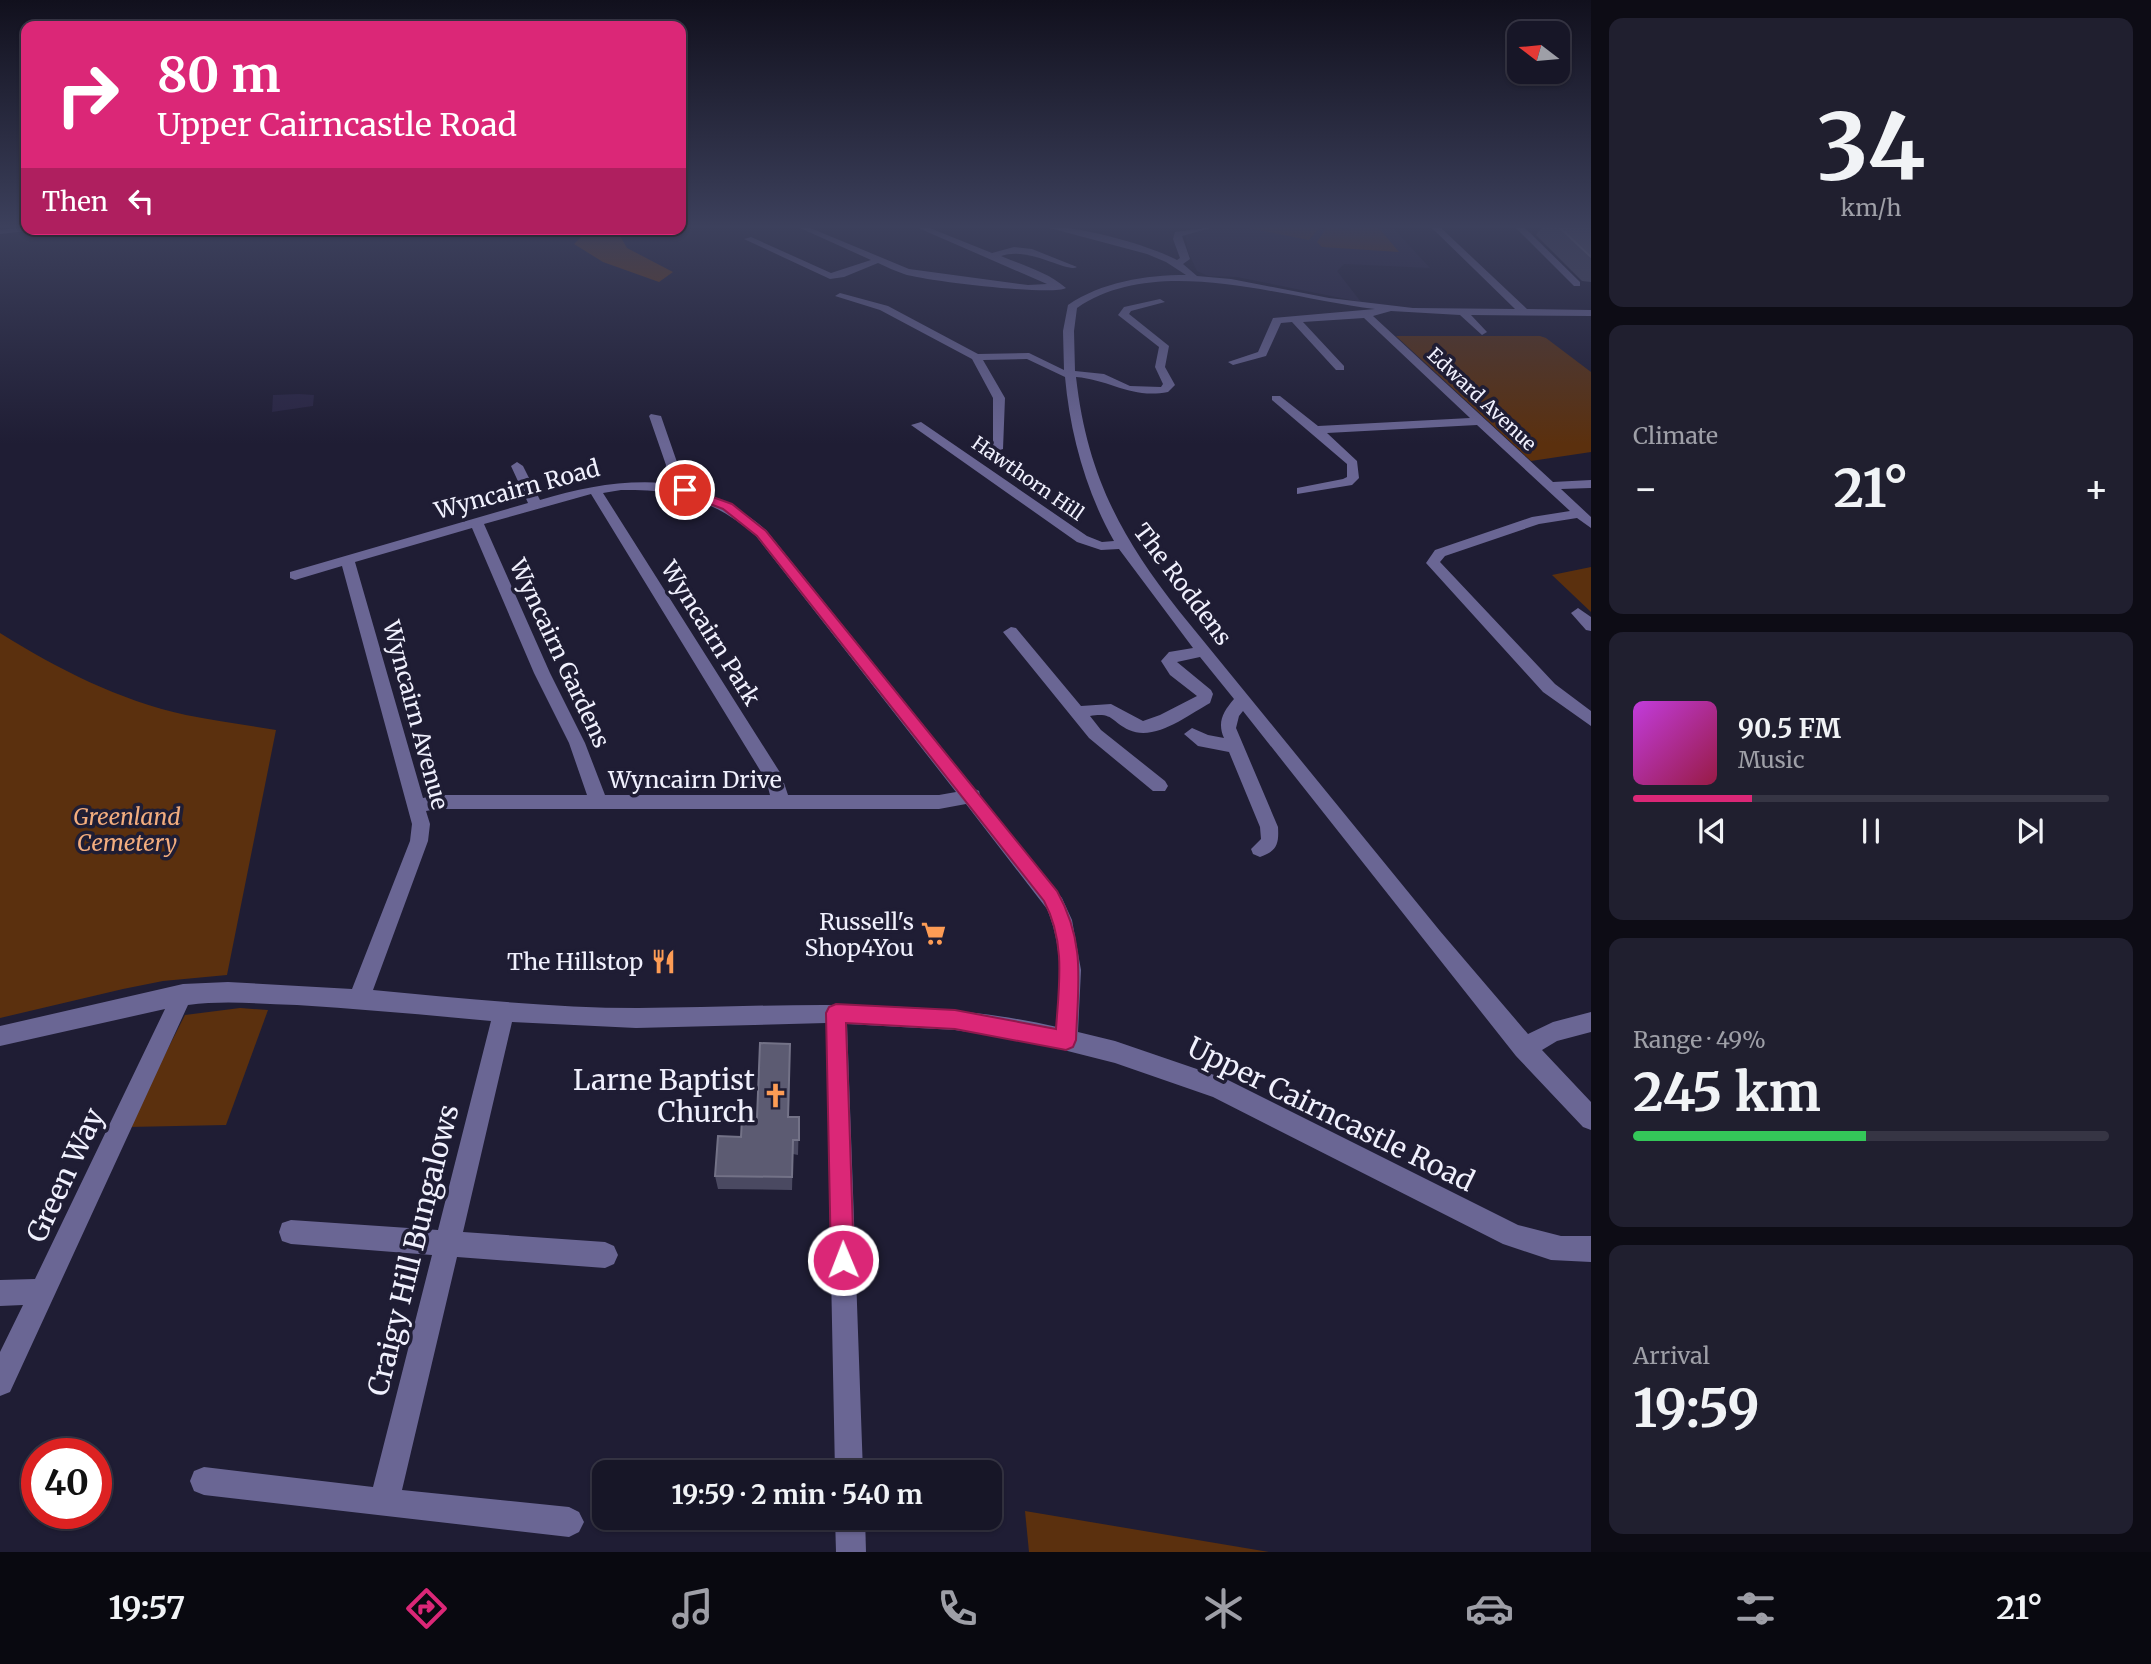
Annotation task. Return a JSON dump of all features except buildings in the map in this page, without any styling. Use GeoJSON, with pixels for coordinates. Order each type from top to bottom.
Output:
{"type":"FeatureCollection","features":[{"type":"Feature","properties":{"kind":"street"},"geometry":{"type":"LineString","coordinates":[[853,299],[884,308],[976,357],[1020,354],[1045,362],[1062,373],[1099,375],[1126,389],[1158,390],[1167,388],[1169,383],[1160,365],[1164,346],[1123,315],[1128,309],[1160,302]]}},
{"type":"Feature","properties":{"kind":"street","name":"The Roddens"},"geometry":{"type":"LineString","coordinates":[[1071,299],[1070,373],[1090,464],[1102,502],[1123,545],[1203,650],[1524,1048],[1591,1119]]}},
{"type":"Feature","properties":{"kind":"street"},"geometry":{"type":"LineString","coordinates":[[1321,299],[1388,308],[1463,312],[1591,313]]}},
{"type":"Feature","properties":{"kind":"street"},"geometry":{"type":"LineString","coordinates":[[1511,299],[1525,313]]}},
{"type":"Feature","properties":{"kind":"street"},"geometry":{"type":"LineString","coordinates":[[1233,362],[1262,354],[1273,323],[1294,318],[1367,315],[1388,308]]}},
{"type":"Feature","properties":{"kind":"street"},"geometry":{"type":"LineString","coordinates":[[1463,312],[1482,332]]}},
{"type":"Feature","properties":{"kind":"street","name":"Edward Avenue"},"geometry":{"type":"LineString","coordinates":[[1367,315],[1586,519]]}},
{"type":"Feature","properties":{"kind":"street"},"geometry":{"type":"LineString","coordinates":[[1294,318],[1340,368]]}},
{"type":"Feature","properties":{"kind":"street"},"geometry":{"type":"LineString","coordinates":[[976,357],[999,398],[997,449]]}},
{"type":"Feature","properties":{"kind":"street"},"geometry":{"type":"LineString","coordinates":[[1276,398],[1351,460],[1355,471],[1353,478],[1347,482],[1302,491]]}},
{"type":"Feature","properties":{"kind":"street"},"geometry":{"type":"LineString","coordinates":[[655,416],[672,465],[669,487]]}},
{"type":"Feature","properties":{"kind":"street"},"geometry":{"type":"LineString","coordinates":[[1315,430],[1480,421]]}},
{"type":"Feature","properties":{"kind":"street","name":"Hawthorn Hill"},"geometry":{"type":"LineString","coordinates":[[917,425],[1083,539],[1098,545],[1123,545]]}},
{"type":"Feature","properties":{"kind":"street"},"geometry":{"type":"LineString","coordinates":[[517,466],[536,505]]}},
{"type":"Feature","properties":{"kind":"street"},"geometry":{"type":"LineString","coordinates":[[1550,486],[1591,484]]}},
{"type":"Feature","properties":{"kind":"street","name":"Wyncairn Road"},"geometry":{"type":"LineString","coordinates":[[295,575],[594,490],[630,485],[669,487],[719,502],[754,526],[1050,896],[1061,915],[1070,957],[1066,1040]]}},
{"type":"Feature","properties":{"kind":"street","name":"Wyncairn Park"},"geometry":{"type":"LineString","coordinates":[[594,490],[775,779],[781,804]]}},
{"type":"Feature","properties":{"kind":"street"},"geometry":{"type":"LineString","coordinates":[[1586,519],[1537,520],[1440,553],[1433,563],[1549,688],[1591,720]]}},
{"type":"Feature","properties":{"kind":"street","name":"Wyncairn Gardens"},"geometry":{"type":"LineString","coordinates":[[477,522],[542,673],[577,743],[596,789],[596,803]]}},
{"type":"Feature","properties":{"kind":"street","name":"Wyncairn Avenue"},"geometry":{"type":"LineString","coordinates":[[347,560],[421,824],[419,841],[359,999]]}},
{"type":"Feature","properties":{"kind":"street"},"geometry":{"type":"LineString","coordinates":[[1578,613],[1591,625]]}},
{"type":"Feature","properties":{"kind":"street"},"geometry":{"type":"LineString","coordinates":[[1018,635],[1095,734],[1150,786]]}},
{"type":"Feature","properties":{"kind":"street"},"geometry":{"type":"LineString","coordinates":[[1077,713],[1106,708],[1141,728],[1204,699],[1205,694],[1200,688],[1171,669],[1169,662],[1175,656],[1203,650]]}},
{"type":"Feature","properties":{"kind":"street"},"geometry":{"type":"LineString","coordinates":[[1243,700],[1231,714],[1228,728],[1269,827],[1270,843],[1260,849]]}},
{"type":"Feature","properties":{"kind":"street"},"geometry":{"type":"LineString","coordinates":[[1192,734],[1204,741],[1234,746]]}},
{"type":"Feature","properties":{"kind":"street","name":"Wyncairn Drive"},"geometry":{"type":"LineString","coordinates":[[418,806],[437,802],[947,802],[972,796]]}},
{"type":"Feature","properties":{"kind":"street","name":"Upper Cairncastle Road"},"geometry":{"type":"LineString","coordinates":[[0,1035],[131,1003],[183,994],[257,992],[504,1012],[636,1018],[836,1013],[955,1020],[1066,1040],[1161,1066],[1218,1087],[1512,1235],[1536,1244],[1573,1251],[1591,1249]]}},
{"type":"Feature","properties":{"kind":"street","name":"Green Way"},"geometry":{"type":"LineString","coordinates":[[0,1382],[183,994]]}},
{"type":"Feature","properties":{"kind":"street","name":"Craigy Hill Bungalows"},"geometry":{"type":"LineString","coordinates":[[384,1503],[504,1012]]}},
{"type":"Feature","properties":{"kind":"street"},"geometry":{"type":"LineString","coordinates":[[836,1013],[849,1460]]}},
{"type":"Feature","properties":{"kind":"street"},"geometry":{"type":"LineString","coordinates":[[1524,1048],[1553,1032],[1591,1022]]}},
{"type":"Feature","properties":{"kind":"street"},"geometry":{"type":"LineString","coordinates":[[291,1232],[605,1255]]}},
{"type":"Feature","properties":{"kind":"street"},"geometry":{"type":"LineString","coordinates":[[0,1293],[43,1292]]}},
{"type":"Feature","properties":{"kind":"street"},"geometry":{"type":"LineString","coordinates":[[204,1481],[569,1522]]}},
{"type":"Feature","properties":{"kind":"street"},"geometry":{"type":"LineString","coordinates":[[850,1530],[851,1552]]}},
{"type":"Feature","properties":{"kind":"shaded area"},"geometry":{"type":"Polygon","coordinates":[[[273,395],[314,395],[313,406],[272,412],[273,395]]]}},
{"type":"Feature","properties":{"kind":"green space"},"geometry":{"type":"Polygon","coordinates":[[[1396,336],[1546,338],[1591,372],[1591,452],[1531,461],[1396,336]]]}},
{"type":"Feature","properties":{"kind":"green space"},"geometry":{"type":"Polygon","coordinates":[[[1591,567],[1591,612],[1552,575],[1591,567]]]}},
{"type":"Feature","properties":{"kind":"green space","name":"Greenland Cemetery"},"geometry":{"type":"Polygon","coordinates":[[[0,633],[66,671],[136,701],[186,715],[276,730],[227,975],[163,981],[0,1018],[0,633]]]}},
{"type":"Feature","properties":{"kind":"green space"},"geometry":{"type":"Polygon","coordinates":[[[240,1008],[268,1010],[226,1125],[128,1127],[185,1015],[240,1008]]]}},
{"type":"Feature","properties":{"kind":"green space"},"geometry":{"type":"Polygon","coordinates":[[[1025,1511],[1269,1552],[1029,1552],[1025,1511]]]}},
{"type":"Feature","properties":{"kind":"place","name":"Russell's Shop4You"},"geometry":{"type":"Point","coordinates":[934,934]}},
{"type":"Feature","properties":{"kind":"place","name":"The Hillstop"},"geometry":{"type":"Point","coordinates":[663,961]}},
{"type":"Feature","properties":{"kind":"place","name":"Larne Baptist Church"},"geometry":{"type":"Point","coordinates":[775,1096]}},
{"type":"Feature","properties":{"kind":"route"},"geometry":{"type":"LineString","coordinates":[[685,490],[728,506],[761,533],[1050,896],[1061,915],[1068,937],[1070,957],[1066,1040],[1028,1031],[955,1020],[836,1013],[843,1260]]}}]}
